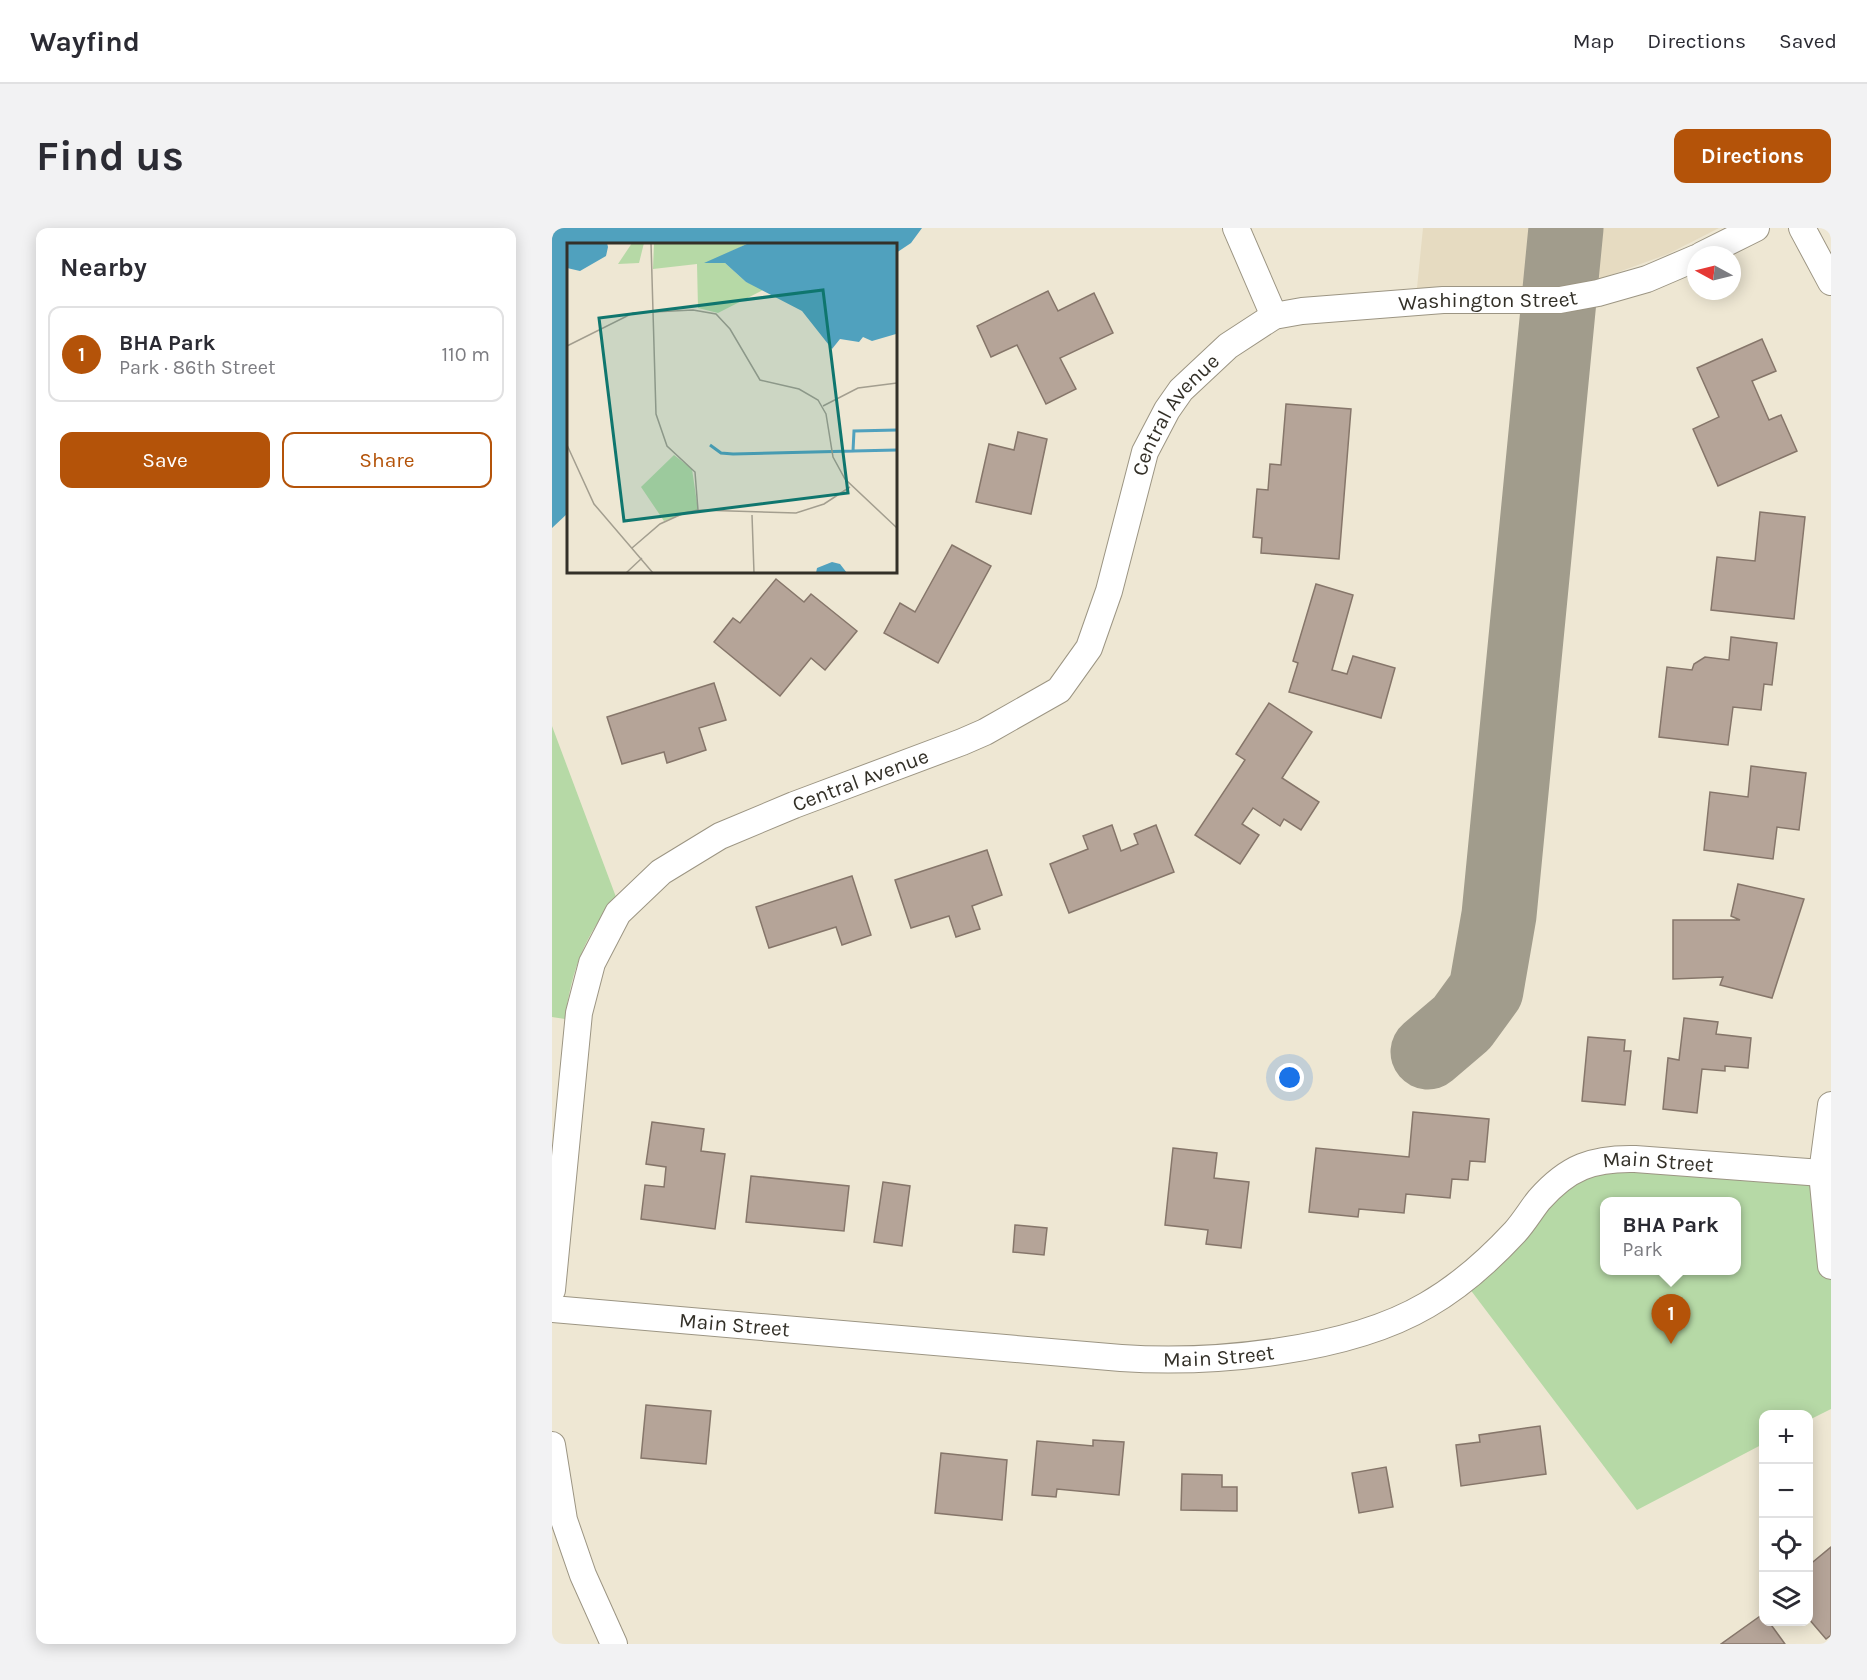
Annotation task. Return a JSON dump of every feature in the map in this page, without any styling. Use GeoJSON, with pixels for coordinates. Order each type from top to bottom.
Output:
{"type":"FeatureCollection","features":[{"type":"Feature","properties":{"kind":"street"},"geometry":{"type":"LineString","coordinates":[[1236,228],[1274,316]]}},
{"type":"Feature","properties":{"kind":"street"},"geometry":{"type":"LineString","coordinates":[[1720,246],[1756,228]]}},
{"type":"Feature","properties":{"kind":"street"},"geometry":{"type":"LineString","coordinates":[[1802,228],[1831,282]]}},
{"type":"Feature","properties":{"kind":"street","name":"Washington Street"},"geometry":{"type":"LineString","coordinates":[[1274,316],[1372,304],[1560,300],[1598,294],[1647,279],[1687,262]]}},
{"type":"Feature","properties":{"kind":"street","name":"Central Avenue"},"geometry":{"type":"LineString","coordinates":[[552,1290],[579,1013],[592,963],[618,913],[661,872],[720,836],[794,805],[962,742],[1059,690],[1089,648],[1108,591],[1144,452],[1167,410],[1181,390],[1228,346],[1274,316]]}},
{"type":"Feature","properties":{"kind":"street"},"geometry":{"type":"LineString","coordinates":[[1831,1105],[1822,1173],[1831,1266]]}},
{"type":"Feature","properties":{"kind":"street","name":"Main Street"},"geometry":{"type":"LineString","coordinates":[[552,1309],[1121,1358],[1175,1360],[1227,1358],[1333,1339],[1398,1320],[1428,1305],[1493,1255],[1559,1179],[1583,1165],[1607,1159],[1626,1159],[1822,1173]]}},
{"type":"Feature","properties":{"kind":"street"},"geometry":{"type":"LineString","coordinates":[[552,1445],[564,1520],[583,1575],[614,1644]]}},
{"type":"Feature","properties":{"kind":"shaded area"},"geometry":{"type":"Polygon","coordinates":[[[1423,228],[1719,228],[1668,254],[1594,281],[1504,289],[1417,288],[1423,228]]]}},
{"type":"Feature","properties":{"kind":"green space"},"geometry":{"type":"Polygon","coordinates":[[[552,726],[616,897],[596,926],[581,954],[571,984],[565,1019],[552,1017],[552,726]]]}},
{"type":"Feature","properties":{"kind":"green space"},"geometry":{"type":"Polygon","coordinates":[[[1583,1165],[1822,1173],[1831,1267],[1831,1409],[1813,1418],[1813,1410],[1759,1410],[1759,1446],[1637,1510],[1463,1280],[1583,1165]]]}},
{"type":"Feature","properties":{"kind":"water"},"geometry":{"type":"Polygon","coordinates":[[[552,228],[922,228],[911,243],[897,252],[897,243],[567,243],[567,514],[552,528],[552,228]]]}},
{"type":"Feature","properties":{"kind":"building"},"geometry":{"type":"Polygon","coordinates":[[[1048,291],[1058,311],[1094,293],[1113,333],[1060,358],[1076,389],[1046,404],[1017,345],[991,357],[977,326],[1048,291]]]}},
{"type":"Feature","properties":{"kind":"building"},"geometry":{"type":"Polygon","coordinates":[[[1762,339],[1776,371],[1752,381],[1769,420],[1781,415],[1797,451],[1718,486],[1693,429],[1719,417],[1697,368],[1762,339]]]}},
{"type":"Feature","properties":{"kind":"building"},"geometry":{"type":"Polygon","coordinates":[[[1286,404],[1351,409],[1339,559],[1261,553],[1262,538],[1253,537],[1257,489],[1268,490],[1270,464],[1281,465],[1286,404]]]}},
{"type":"Feature","properties":{"kind":"building"},"geometry":{"type":"Polygon","coordinates":[[[1018,432],[1047,439],[1031,514],[976,502],[989,444],[1014,450],[1018,432]]]}},
{"type":"Feature","properties":{"kind":"building"},"geometry":{"type":"Polygon","coordinates":[[[1760,512],[1805,517],[1794,619],[1711,610],[1717,557],[1755,561],[1760,512]]]}},
{"type":"Feature","properties":{"kind":"building"},"geometry":{"type":"Polygon","coordinates":[[[952,545],[991,566],[938,663],[884,633],[900,603],[915,612],[952,545]]]}},
{"type":"Feature","properties":{"kind":"building"},"geometry":{"type":"Polygon","coordinates":[[[776,579],[804,602],[811,594],[857,631],[825,670],[811,658],[780,696],[714,642],[733,618],[740,623],[776,579]]]}},
{"type":"Feature","properties":{"kind":"building"},"geometry":{"type":"Polygon","coordinates":[[[1316,584],[1353,595],[1332,670],[1347,674],[1353,656],[1395,668],[1381,718],[1289,692],[1298,663],[1293,661],[1316,584]]]}},
{"type":"Feature","properties":{"kind":"building"},"geometry":{"type":"Polygon","coordinates":[[[1731,637],[1777,643],[1772,685],[1764,684],[1761,710],[1733,707],[1728,745],[1659,737],[1667,667],[1692,670],[1694,664],[1705,657],[1729,660],[1731,637]]]}},
{"type":"Feature","properties":{"kind":"building"},"geometry":{"type":"Polygon","coordinates":[[[714,683],[726,720],[699,728],[706,750],[667,763],[664,752],[622,764],[607,717],[714,683]]]}},
{"type":"Feature","properties":{"kind":"building"},"geometry":{"type":"Polygon","coordinates":[[[1269,703],[1312,732],[1282,778],[1319,802],[1301,830],[1284,819],[1280,826],[1253,808],[1242,824],[1259,835],[1240,864],[1195,835],[1245,760],[1236,754],[1269,703]]]}},
{"type":"Feature","properties":{"kind":"building"},"geometry":{"type":"Polygon","coordinates":[[[1751,766],[1806,773],[1799,830],[1777,827],[1773,859],[1704,850],[1710,792],[1748,797],[1751,766]]]}},
{"type":"Feature","properties":{"kind":"building"},"geometry":{"type":"Polygon","coordinates":[[[1112,825],[1121,851],[1138,844],[1134,834],[1156,825],[1174,872],[1069,913],[1050,864],[1088,849],[1083,836],[1112,825]]]}},
{"type":"Feature","properties":{"kind":"building"},"geometry":{"type":"Polygon","coordinates":[[[987,850],[1002,895],[972,906],[980,929],[956,937],[949,916],[911,928],[895,880],[987,850]]]}},
{"type":"Feature","properties":{"kind":"building"},"geometry":{"type":"Polygon","coordinates":[[[852,876],[871,935],[842,945],[836,927],[769,948],[756,907],[852,876]]]}},
{"type":"Feature","properties":{"kind":"building"},"geometry":{"type":"Polygon","coordinates":[[[1738,884],[1804,899],[1772,998],[1720,985],[1723,977],[1673,979],[1673,920],[1740,920],[1731,916],[1738,884]]]}},
{"type":"Feature","properties":{"kind":"building"},"geometry":{"type":"Polygon","coordinates":[[[1684,1018],[1718,1022],[1716,1034],[1751,1038],[1748,1068],[1725,1066],[1725,1071],[1702,1069],[1697,1113],[1663,1109],[1668,1058],[1679,1060],[1684,1018]]]}},
{"type":"Feature","properties":{"kind":"building"},"geometry":{"type":"Polygon","coordinates":[[[1588,1037],[1625,1040],[1624,1051],[1631,1051],[1625,1105],[1582,1101],[1588,1037]]]}},
{"type":"Feature","properties":{"kind":"building"},"geometry":{"type":"Polygon","coordinates":[[[1413,1112],[1489,1119],[1485,1162],[1470,1161],[1468,1180],[1452,1179],[1450,1198],[1406,1194],[1404,1213],[1359,1209],[1358,1217],[1309,1212],[1316,1148],[1409,1157],[1413,1112]]]}},
{"type":"Feature","properties":{"kind":"building"},"geometry":{"type":"Polygon","coordinates":[[[652,1122],[704,1129],[701,1151],[725,1154],[715,1229],[641,1219],[645,1185],[664,1187],[666,1167],[646,1164],[652,1122]]]}},
{"type":"Feature","properties":{"kind":"building"},"geometry":{"type":"Polygon","coordinates":[[[1173,1148],[1217,1153],[1214,1178],[1249,1182],[1241,1248],[1206,1244],[1208,1230],[1165,1225],[1173,1148]]]}},
{"type":"Feature","properties":{"kind":"building"},"geometry":{"type":"Polygon","coordinates":[[[751,1176],[849,1186],[844,1231],[746,1222],[751,1176]]]}},
{"type":"Feature","properties":{"kind":"building"},"geometry":{"type":"Polygon","coordinates":[[[883,1182],[910,1186],[902,1246],[874,1242],[883,1182]]]}},
{"type":"Feature","properties":{"kind":"building"},"geometry":{"type":"Polygon","coordinates":[[[1015,1225],[1047,1228],[1044,1255],[1013,1252],[1015,1225]]]}},
{"type":"Feature","properties":{"kind":"building"},"geometry":{"type":"Polygon","coordinates":[[[646,1405],[711,1411],[706,1464],[641,1458],[646,1405]]]}},
{"type":"Feature","properties":{"kind":"building"},"geometry":{"type":"Polygon","coordinates":[[[1540,1426],[1546,1474],[1461,1486],[1456,1445],[1480,1442],[1479,1435],[1540,1426]]]}},
{"type":"Feature","properties":{"kind":"building"},"geometry":{"type":"Polygon","coordinates":[[[1093,1440],[1124,1442],[1119,1495],[1057,1489],[1056,1497],[1032,1495],[1037,1441],[1093,1446],[1093,1440]]]}},
{"type":"Feature","properties":{"kind":"building"},"geometry":{"type":"Polygon","coordinates":[[[941,1453],[1007,1460],[1002,1520],[935,1513],[941,1453]]]}},
{"type":"Feature","properties":{"kind":"building"},"geometry":{"type":"Polygon","coordinates":[[[1386,1467],[1393,1507],[1359,1513],[1352,1473],[1386,1467]]]}},
{"type":"Feature","properties":{"kind":"building"},"geometry":{"type":"Polygon","coordinates":[[[1182,1474],[1222,1475],[1222,1487],[1237,1487],[1237,1511],[1181,1510],[1182,1474]]]}},
{"type":"Feature","properties":{"kind":"building"},"geometry":{"type":"Polygon","coordinates":[[[1831,1547],[1831,1635],[1826,1639],[1813,1624],[1813,1562],[1831,1547]]]}},
{"type":"Feature","properties":{"kind":"building"},"geometry":{"type":"Polygon","coordinates":[[[1759,1617],[1759,1626],[1772,1626],[1785,1644],[1721,1644],[1759,1617]]]}},
{"type":"Feature","properties":{"kind":"taxiway"},"geometry":{"type":"LineString","coordinates":[[1428,1052],[1462,1023],[1486,990],[1499,915],[1566,228]]}},
{"type":"Feature","properties":{"kind":"place","name":"BHA Park"},"geometry":{"type":"Point","coordinates":[1671,1344]}}]}
